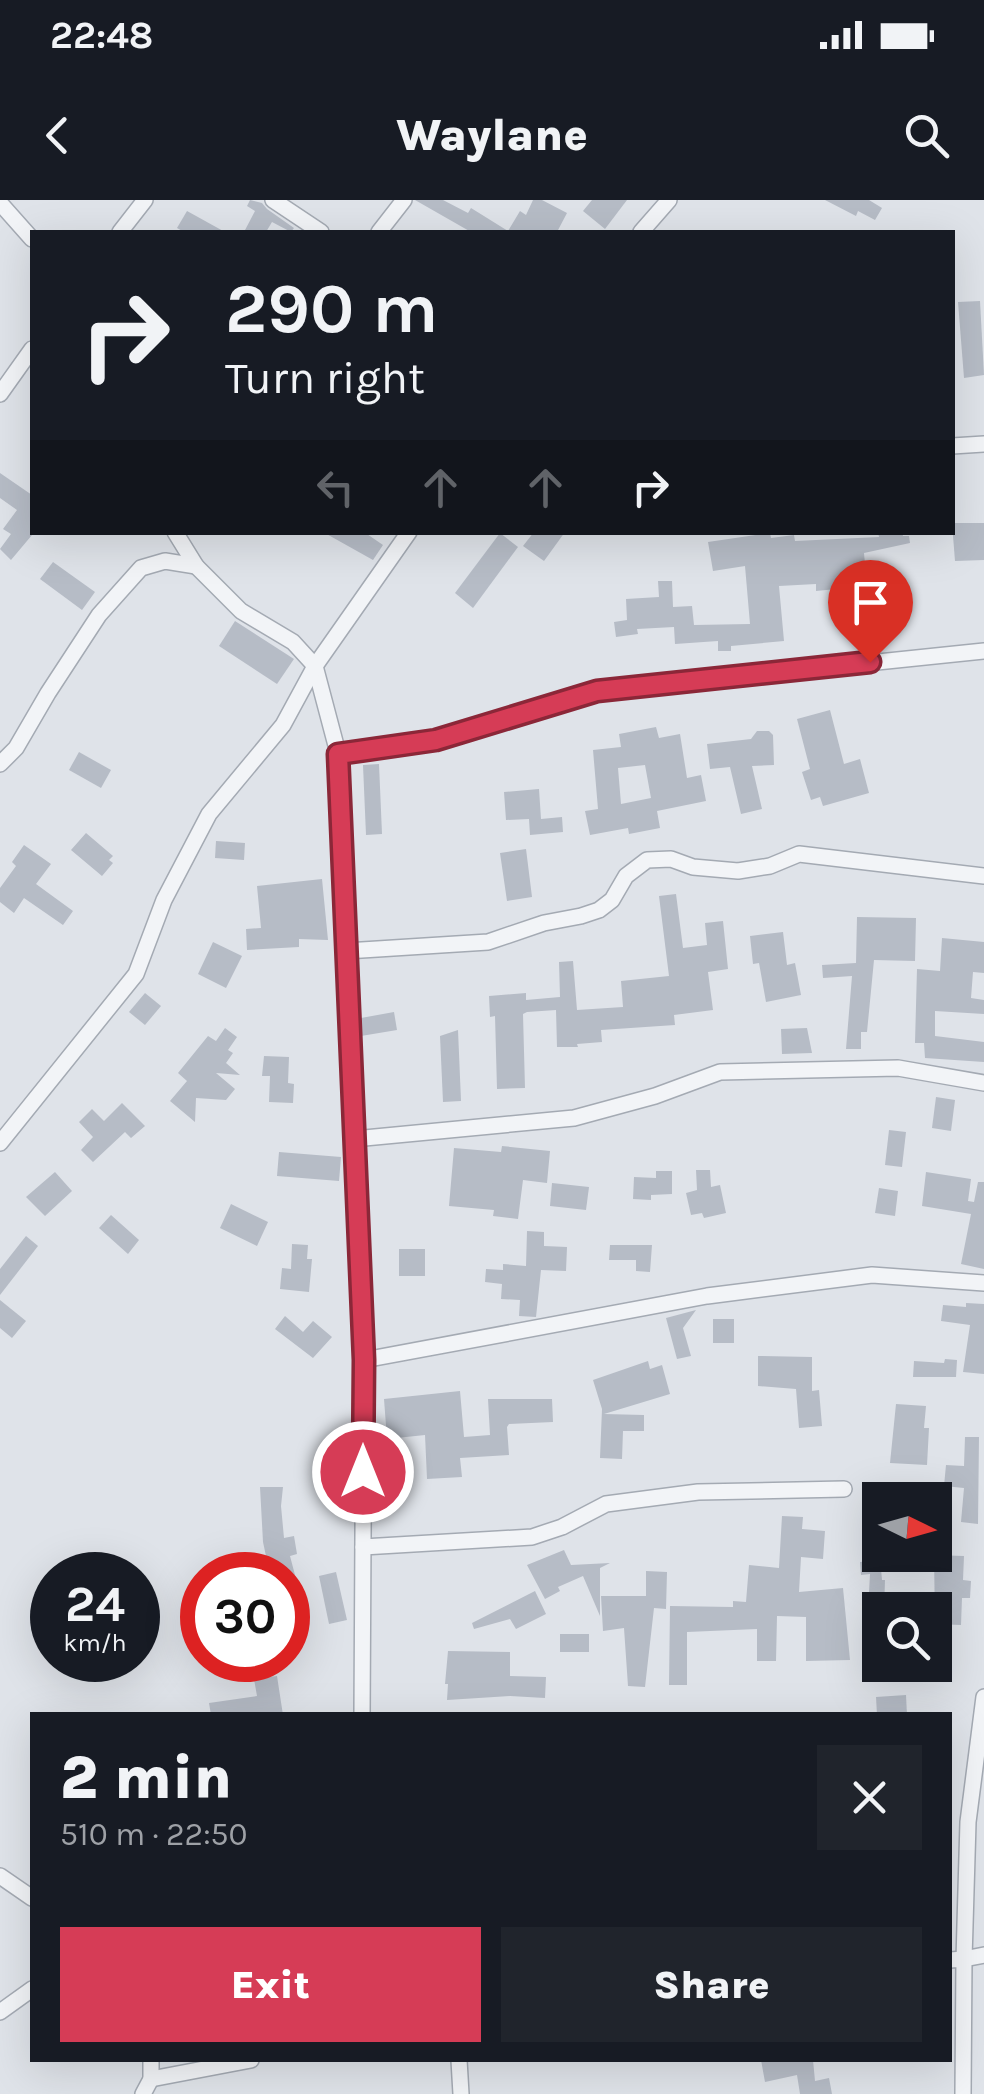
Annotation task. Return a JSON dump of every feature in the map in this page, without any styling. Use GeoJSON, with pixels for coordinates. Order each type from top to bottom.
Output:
{"type":"FeatureCollection","features":[{"type":"Feature","properties":{"kind":"street"},"geometry":{"type":"LineString","coordinates":[[122,230],[146,200]]}},
{"type":"Feature","properties":{"kind":"street"},"geometry":{"type":"LineString","coordinates":[[273,200],[319,230]]}},
{"type":"Feature","properties":{"kind":"street"},"geometry":{"type":"LineString","coordinates":[[382,230],[404,200]]}},
{"type":"Feature","properties":{"kind":"street"},"geometry":{"type":"LineString","coordinates":[[643,230],[669,200]]}},
{"type":"Feature","properties":{"kind":"street"},"geometry":{"type":"LineString","coordinates":[[0,203],[30,237]]}},
{"type":"Feature","properties":{"kind":"street"},"geometry":{"type":"LineString","coordinates":[[0,394],[30,352]]}},
{"type":"Feature","properties":{"kind":"street"},"geometry":{"type":"LineString","coordinates":[[955,446],[984,444]]}},
{"type":"Feature","properties":{"kind":"street"},"geometry":{"type":"LineString","coordinates":[[178,535],[196,566],[241,611],[293,642],[315,666],[338,754],[364,1360],[362,1712]]}},
{"type":"Feature","properties":{"kind":"street"},"geometry":{"type":"LineString","coordinates":[[0,1143],[136,974],[164,900],[209,814],[284,725],[315,666],[407,535]]}},
{"type":"Feature","properties":{"kind":"street"},"geometry":{"type":"LineString","coordinates":[[0,764],[16,748],[99,616],[142,568],[165,561],[196,566]]}},
{"type":"Feature","properties":{"kind":"street"},"geometry":{"type":"LineString","coordinates":[[338,754],[436,740],[597,691],[984,652]]}},
{"type":"Feature","properties":{"kind":"street"},"geometry":{"type":"LineString","coordinates":[[346,950],[488,942],[544,923],[581,916],[612,900],[626,876],[647,860],[672,859],[693,868],[738,872],[770,866],[799,854],[984,876]]}},
{"type":"Feature","properties":{"kind":"street"},"geometry":{"type":"LineString","coordinates":[[354,1138],[574,1118],[655,1096],[720,1072],[898,1068],[984,1083]]}},
{"type":"Feature","properties":{"kind":"street"},"geometry":{"type":"LineString","coordinates":[[364,1360],[707,1296],[872,1275],[984,1283]]}},
{"type":"Feature","properties":{"kind":"street"},"geometry":{"type":"LineString","coordinates":[[363,1547],[532,1537],[606,1504],[698,1492],[844,1489]]}},
{"type":"Feature","properties":{"kind":"street"},"geometry":{"type":"LineString","coordinates":[[963,2094],[957,1960],[968,1822],[984,1697]]}},
{"type":"Feature","properties":{"kind":"street"},"geometry":{"type":"LineString","coordinates":[[0,1876],[30,1897]]}},
{"type":"Feature","properties":{"kind":"street"},"geometry":{"type":"LineString","coordinates":[[957,1960],[984,1955]]}},
{"type":"Feature","properties":{"kind":"street"},"geometry":{"type":"LineString","coordinates":[[0,2012],[30,1990]]}},
{"type":"Feature","properties":{"kind":"street"},"geometry":{"type":"LineString","coordinates":[[143,2094],[151,2079],[151,2062]]}},
{"type":"Feature","properties":{"kind":"street"},"geometry":{"type":"LineString","coordinates":[[151,2079],[240,2062]]}},
{"type":"Feature","properties":{"kind":"street"},"geometry":{"type":"LineString","coordinates":[[459,2062],[461,2094]]}},
{"type":"Feature","properties":{"kind":"building"},"geometry":{"type":"Polygon","coordinates":[[[250,200],[262,203],[294,228],[287,230],[272,222],[267,230],[245,230],[255,211],[247,206],[250,200]]]}},
{"type":"Feature","properties":{"kind":"building"},"geometry":{"type":"Polygon","coordinates":[[[415,200],[443,200],[468,213],[471,208],[506,230],[468,230],[415,200]]]}},
{"type":"Feature","properties":{"kind":"building"},"geometry":{"type":"Polygon","coordinates":[[[533,200],[542,200],[567,213],[558,230],[509,230],[520,211],[526,215],[533,200]]]}},
{"type":"Feature","properties":{"kind":"building"},"geometry":{"type":"Polygon","coordinates":[[[592,200],[627,200],[605,229],[583,211],[592,200]]]}},
{"type":"Feature","properties":{"kind":"building"},"geometry":{"type":"Polygon","coordinates":[[[825,200],[869,200],[882,208],[875,220],[858,211],[856,216],[825,200]]]}},
{"type":"Feature","properties":{"kind":"building"},"geometry":{"type":"Polygon","coordinates":[[[187,211],[221,230],[180,230],[177,228],[187,211]]]}},
{"type":"Feature","properties":{"kind":"building"},"geometry":{"type":"Polygon","coordinates":[[[980,301],[984,375],[964,378],[958,302],[980,301]]]}},
{"type":"Feature","properties":{"kind":"building"},"geometry":{"type":"Polygon","coordinates":[[[0,473],[30,494],[32,535],[11,560],[0,549],[11,534],[3,529],[17,510],[0,498],[0,473]]]}},
{"type":"Feature","properties":{"kind":"building"},"geometry":{"type":"Polygon","coordinates":[[[955,523],[984,523],[984,560],[955,561],[955,523]]]}},
{"type":"Feature","properties":{"kind":"building"},"geometry":{"type":"Polygon","coordinates":[[[328,535],[368,535],[383,545],[373,560],[328,535]]]}},
{"type":"Feature","properties":{"kind":"building"},"geometry":{"type":"Polygon","coordinates":[[[498,535],[518,547],[473,608],[455,593],[498,535]]]}},
{"type":"Feature","properties":{"kind":"building"},"geometry":{"type":"Polygon","coordinates":[[[532,535],[563,535],[544,561],[523,546],[532,535]]]}},
{"type":"Feature","properties":{"kind":"building"},"geometry":{"type":"Polygon","coordinates":[[[756,535],[794,535],[795,541],[909,536],[910,543],[864,553],[867,586],[816,591],[816,584],[779,586],[784,641],[718,651],[718,641],[675,644],[674,627],[637,629],[638,634],[616,637],[614,622],[627,620],[626,599],[659,597],[658,581],[672,581],[673,607],[692,606],[694,625],[750,624],[745,566],[713,571],[708,542],[756,535]]]}},
{"type":"Feature","properties":{"kind":"building"},"geometry":{"type":"Polygon","coordinates":[[[53,562],[95,592],[82,610],[40,579],[53,562]]]}},
{"type":"Feature","properties":{"kind":"building"},"geometry":{"type":"Polygon","coordinates":[[[235,621],[294,659],[277,684],[219,646],[235,621]]]}},
{"type":"Feature","properties":{"kind":"building"},"geometry":{"type":"Polygon","coordinates":[[[830,710],[844,764],[860,759],[869,793],[823,806],[820,797],[811,800],[802,772],[810,769],[797,719],[830,710]]]}},
{"type":"Feature","properties":{"kind":"building"},"geometry":{"type":"Polygon","coordinates":[[[656,727],[659,738],[680,734],[687,778],[701,775],[706,801],[657,811],[660,828],[629,834],[628,828],[590,835],[585,811],[598,809],[593,750],[621,747],[619,734],[656,727]],[[645,765],[618,768],[621,804],[651,798],[645,765]]]}},
{"type":"Feature","properties":{"kind":"building"},"geometry":{"type":"Polygon","coordinates":[[[757,731],[773,735],[774,765],[752,766],[762,809],[741,814],[730,767],[710,769],[707,744],[751,739],[757,731]]]}},
{"type":"Feature","properties":{"kind":"building"},"geometry":{"type":"Polygon","coordinates":[[[79,752],[111,770],[101,788],[69,770],[79,752]]]}},
{"type":"Feature","properties":{"kind":"building"},"geometry":{"type":"Polygon","coordinates":[[[379,764],[382,834],[366,835],[363,765],[379,764]]]}},
{"type":"Feature","properties":{"kind":"building"},"geometry":{"type":"Polygon","coordinates":[[[539,789],[541,819],[562,817],[563,832],[530,835],[529,819],[506,820],[504,792],[539,789]]]}},
{"type":"Feature","properties":{"kind":"building"},"geometry":{"type":"Polygon","coordinates":[[[86,833],[113,856],[109,860],[113,863],[102,876],[71,850],[86,833]]]}},
{"type":"Feature","properties":{"kind":"building"},"geometry":{"type":"Polygon","coordinates":[[[216,841],[245,843],[244,860],[215,858],[216,841]]]}},
{"type":"Feature","properties":{"kind":"building"},"geometry":{"type":"Polygon","coordinates":[[[24,845],[51,864],[36,884],[73,911],[63,925],[24,898],[14,913],[0,902],[0,888],[16,866],[12,862],[24,845]]]}},
{"type":"Feature","properties":{"kind":"building"},"geometry":{"type":"Polygon","coordinates":[[[526,849],[532,897],[507,901],[500,853],[526,849]]]}},
{"type":"Feature","properties":{"kind":"building"},"geometry":{"type":"Polygon","coordinates":[[[322,879],[328,940],[299,939],[299,947],[247,950],[246,929],[261,928],[257,886],[322,879]]]}},
{"type":"Feature","properties":{"kind":"building"},"geometry":{"type":"Polygon","coordinates":[[[676,894],[683,948],[707,945],[705,923],[723,921],[728,969],[708,972],[713,1010],[674,1015],[675,1025],[601,1030],[602,1042],[577,1044],[578,1047],[557,1047],[556,1010],[527,1012],[523,1014],[525,1088],[497,1089],[495,1016],[490,1017],[489,996],[526,993],[526,1000],[560,997],[559,962],[573,961],[577,1010],[623,1007],[621,981],[669,976],[659,896],[676,894]]]}},
{"type":"Feature","properties":{"kind":"building"},"geometry":{"type":"Polygon","coordinates":[[[857,917],[916,918],[915,961],[874,960],[867,1032],[861,1032],[861,1049],[846,1049],[852,976],[823,978],[822,965],[856,963],[857,917]]]}},
{"type":"Feature","properties":{"kind":"building"},"geometry":{"type":"Polygon","coordinates":[[[783,932],[787,965],[795,963],[801,995],[766,1002],[759,963],[753,964],[750,936],[783,932]]]}},
{"type":"Feature","properties":{"kind":"building"},"geometry":{"type":"Polygon","coordinates":[[[942,938],[984,942],[984,973],[973,972],[971,998],[984,1000],[984,1014],[935,1011],[935,1036],[984,1042],[984,1062],[925,1058],[924,1043],[915,1043],[917,969],[940,971],[942,938]]]}},
{"type":"Feature","properties":{"kind":"building"},"geometry":{"type":"Polygon","coordinates":[[[213,942],[242,956],[226,988],[198,974],[213,942]]]}},
{"type":"Feature","properties":{"kind":"building"},"geometry":{"type":"Polygon","coordinates":[[[145,993],[161,1006],[145,1025],[129,1012],[145,993]]]}},
{"type":"Feature","properties":{"kind":"building"},"geometry":{"type":"Polygon","coordinates":[[[394,1012],[397,1030],[361,1036],[361,1018],[394,1012]]]}},
{"type":"Feature","properties":{"kind":"building"},"geometry":{"type":"Polygon","coordinates":[[[225,1028],[237,1037],[228,1050],[233,1053],[226,1063],[240,1075],[216,1073],[235,1089],[226,1100],[196,1098],[195,1122],[170,1101],[187,1081],[178,1073],[208,1036],[216,1041],[225,1028]]]}},
{"type":"Feature","properties":{"kind":"building"},"geometry":{"type":"Polygon","coordinates":[[[807,1028],[812,1053],[782,1054],[781,1029],[807,1028]]]}},
{"type":"Feature","properties":{"kind":"building"},"geometry":{"type":"Polygon","coordinates":[[[458,1030],[461,1101],[443,1102],[440,1036],[458,1030]]]}},
{"type":"Feature","properties":{"kind":"building"},"geometry":{"type":"Polygon","coordinates":[[[264,1056],[289,1057],[288,1083],[294,1084],[293,1103],[269,1102],[270,1076],[262,1076],[264,1056]]]}},
{"type":"Feature","properties":{"kind":"building"},"geometry":{"type":"Polygon","coordinates":[[[936,1097],[955,1100],[951,1131],[932,1128],[936,1097]]]}},
{"type":"Feature","properties":{"kind":"building"},"geometry":{"type":"Polygon","coordinates":[[[122,1103],[145,1126],[131,1138],[125,1132],[93,1162],[81,1150],[93,1137],[79,1122],[92,1109],[104,1121],[122,1103]]]}},
{"type":"Feature","properties":{"kind":"building"},"geometry":{"type":"Polygon","coordinates":[[[889,1130],[906,1132],[902,1167],[885,1165],[889,1130]]]}},
{"type":"Feature","properties":{"kind":"building"},"geometry":{"type":"Polygon","coordinates":[[[502,1146],[550,1151],[547,1183],[523,1180],[518,1219],[493,1216],[494,1210],[449,1206],[454,1148],[501,1152],[502,1146]]]}},
{"type":"Feature","properties":{"kind":"building"},"geometry":{"type":"Polygon","coordinates":[[[279,1152],[341,1157],[339,1181],[277,1176],[279,1152]]]}},
{"type":"Feature","properties":{"kind":"building"},"geometry":{"type":"Polygon","coordinates":[[[696,1170],[710,1170],[711,1187],[720,1185],[726,1213],[704,1218],[702,1213],[691,1215],[686,1193],[697,1190],[696,1170]]]}},
{"type":"Feature","properties":{"kind":"building"},"geometry":{"type":"Polygon","coordinates":[[[656,1171],[672,1171],[672,1194],[651,1195],[651,1200],[633,1199],[634,1177],[656,1178],[656,1171]]]}},
{"type":"Feature","properties":{"kind":"building"},"geometry":{"type":"Polygon","coordinates":[[[55,1172],[72,1191],[45,1216],[26,1197],[55,1172]]]}},
{"type":"Feature","properties":{"kind":"building"},"geometry":{"type":"Polygon","coordinates":[[[926,1172],[971,1179],[968,1201],[974,1202],[978,1182],[984,1182],[984,1269],[961,1264],[971,1214],[922,1206],[926,1172]]]}},
{"type":"Feature","properties":{"kind":"building"},"geometry":{"type":"Polygon","coordinates":[[[552,1183],[589,1187],[586,1210],[550,1206],[552,1183]]]}},
{"type":"Feature","properties":{"kind":"building"},"geometry":{"type":"Polygon","coordinates":[[[879,1188],[898,1191],[895,1216],[875,1213],[879,1188]]]}},
{"type":"Feature","properties":{"kind":"building"},"geometry":{"type":"Polygon","coordinates":[[[231,1204],[268,1222],[257,1246],[220,1228],[231,1204]]]}},
{"type":"Feature","properties":{"kind":"building"},"geometry":{"type":"Polygon","coordinates":[[[111,1215],[139,1240],[128,1254],[99,1228],[111,1215]]]}},
{"type":"Feature","properties":{"kind":"building"},"geometry":{"type":"Polygon","coordinates":[[[527,1231],[544,1232],[544,1246],[567,1247],[566,1271],[541,1270],[536,1317],[519,1316],[520,1300],[501,1299],[502,1284],[485,1282],[486,1269],[503,1270],[503,1264],[526,1266],[527,1231]]]}},
{"type":"Feature","properties":{"kind":"building"},"geometry":{"type":"Polygon","coordinates":[[[26,1236],[38,1246],[0,1295],[0,1269],[26,1236]]]}},
{"type":"Feature","properties":{"kind":"building"},"geometry":{"type":"Polygon","coordinates":[[[292,1244],[308,1245],[307,1259],[312,1259],[309,1292],[280,1289],[282,1268],[291,1269],[292,1244]]]}},
{"type":"Feature","properties":{"kind":"building"},"geometry":{"type":"Polygon","coordinates":[[[610,1245],[652,1245],[650,1272],[636,1271],[636,1260],[609,1260],[610,1245]]]}},
{"type":"Feature","properties":{"kind":"building"},"geometry":{"type":"Polygon","coordinates":[[[399,1249],[425,1249],[425,1276],[399,1276],[399,1249]]]}},
{"type":"Feature","properties":{"kind":"building"},"geometry":{"type":"Polygon","coordinates":[[[0,1300],[26,1321],[12,1338],[0,1328],[0,1300]]]}},
{"type":"Feature","properties":{"kind":"building"},"geometry":{"type":"Polygon","coordinates":[[[966,1303],[984,1304],[984,1374],[963,1372],[970,1325],[941,1321],[943,1305],[966,1307],[966,1303]]]}},
{"type":"Feature","properties":{"kind":"building"},"geometry":{"type":"Polygon","coordinates":[[[696,1310],[683,1328],[691,1356],[677,1359],[666,1318],[696,1310]]]}},
{"type":"Feature","properties":{"kind":"building"},"geometry":{"type":"Polygon","coordinates":[[[285,1316],[303,1332],[313,1321],[332,1337],[313,1358],[275,1329],[285,1316]]]}},
{"type":"Feature","properties":{"kind":"building"},"geometry":{"type":"Polygon","coordinates":[[[713,1319],[734,1319],[734,1343],[713,1343],[713,1319]]]}},
{"type":"Feature","properties":{"kind":"building"},"geometry":{"type":"Polygon","coordinates":[[[758,1356],[812,1357],[812,1391],[819,1390],[822,1426],[799,1428],[796,1389],[758,1386],[758,1356]]]}},
{"type":"Feature","properties":{"kind":"building"},"geometry":{"type":"Polygon","coordinates":[[[945,1359],[957,1360],[956,1377],[913,1377],[914,1361],[944,1363],[945,1359]]]}},
{"type":"Feature","properties":{"kind":"building"},"geometry":{"type":"Polygon","coordinates":[[[648,1361],[650,1369],[662,1365],[670,1394],[604,1414],[644,1415],[644,1431],[623,1431],[622,1459],[600,1458],[602,1409],[593,1380],[648,1361]]]}},
{"type":"Feature","properties":{"kind":"building"},"geometry":{"type":"Polygon","coordinates":[[[460,1391],[464,1437],[490,1435],[488,1399],[552,1399],[553,1422],[509,1424],[509,1455],[460,1458],[462,1477],[427,1479],[425,1435],[387,1439],[384,1399],[460,1391]]]}},
{"type":"Feature","properties":{"kind":"building"},"geometry":{"type":"Polygon","coordinates":[[[896,1404],[926,1406],[927,1465],[890,1463],[896,1404]]]}},
{"type":"Feature","properties":{"kind":"building"},"geometry":{"type":"Polygon","coordinates":[[[965,1437],[979,1437],[978,1524],[961,1522],[964,1488],[944,1482],[946,1465],[964,1466],[965,1437]]]}},
{"type":"Feature","properties":{"kind":"building"},"geometry":{"type":"Polygon","coordinates":[[[260,1487],[283,1487],[284,1538],[294,1536],[297,1552],[265,1552],[260,1487]]]}},
{"type":"Feature","properties":{"kind":"building"},"geometry":{"type":"Polygon","coordinates":[[[782,1516],[803,1517],[802,1529],[825,1531],[823,1559],[801,1557],[799,1592],[843,1588],[850,1660],[806,1661],[806,1617],[777,1616],[776,1661],[757,1661],[757,1629],[687,1632],[687,1685],[669,1685],[670,1606],[733,1607],[733,1601],[746,1602],[749,1565],[779,1568],[782,1516]]]}},
{"type":"Feature","properties":{"kind":"building"},"geometry":{"type":"Polygon","coordinates":[[[564,1550],[571,1565],[610,1563],[600,1568],[600,1616],[583,1576],[558,1587],[560,1591],[545,1599],[527,1565],[564,1550]]]}},
{"type":"Feature","properties":{"kind":"building"},"geometry":{"type":"Polygon","coordinates":[[[952,1556],[964,1556],[963,1580],[971,1581],[970,1598],[962,1598],[961,1625],[952,1625],[952,1592],[935,1592],[934,1572],[952,1572],[952,1556]]]}},
{"type":"Feature","properties":{"kind":"building"},"geometry":{"type":"Polygon","coordinates":[[[860,1562],[862,1572],[881,1572],[885,1592],[869,1592],[870,1574],[861,1575],[860,1562]]]}},
{"type":"Feature","properties":{"kind":"building"},"geometry":{"type":"Polygon","coordinates":[[[646,1571],[667,1572],[666,1609],[654,1608],[645,1687],[628,1686],[624,1628],[603,1631],[601,1596],[646,1596],[646,1571]]]}},
{"type":"Feature","properties":{"kind":"building"},"geometry":{"type":"Polygon","coordinates":[[[336,1572],[347,1620],[329,1624],[319,1576],[336,1572]]]}},
{"type":"Feature","properties":{"kind":"building"},"geometry":{"type":"Polygon","coordinates":[[[535,1591],[546,1614],[516,1629],[510,1619],[474,1629],[472,1623],[535,1591]]]}},
{"type":"Feature","properties":{"kind":"building"},"geometry":{"type":"Polygon","coordinates":[[[560,1634],[589,1634],[589,1652],[560,1652],[560,1634]]]}},
{"type":"Feature","properties":{"kind":"building"},"geometry":{"type":"Polygon","coordinates":[[[448,1651],[510,1652],[510,1676],[546,1677],[545,1698],[447,1700],[448,1651]]]}},
{"type":"Feature","properties":{"kind":"building"},"geometry":{"type":"Polygon","coordinates":[[[255,1682],[278,1682],[283,1712],[210,1712],[209,1703],[257,1696],[255,1682]]]}},
{"type":"Feature","properties":{"kind":"building"},"geometry":{"type":"Polygon","coordinates":[[[906,1695],[907,1712],[877,1712],[876,1697],[906,1695]]]}},
{"type":"Feature","properties":{"kind":"building"},"geometry":{"type":"Polygon","coordinates":[[[761,2062],[813,2062],[815,2081],[829,2078],[832,2094],[800,2094],[797,2075],[765,2082],[761,2062]]]}},
{"type":"Feature","properties":{"kind":"route"},"geometry":{"type":"LineString","coordinates":[[363,1472],[364,1360],[338,754],[436,740],[597,691],[870,662]]}}]}
